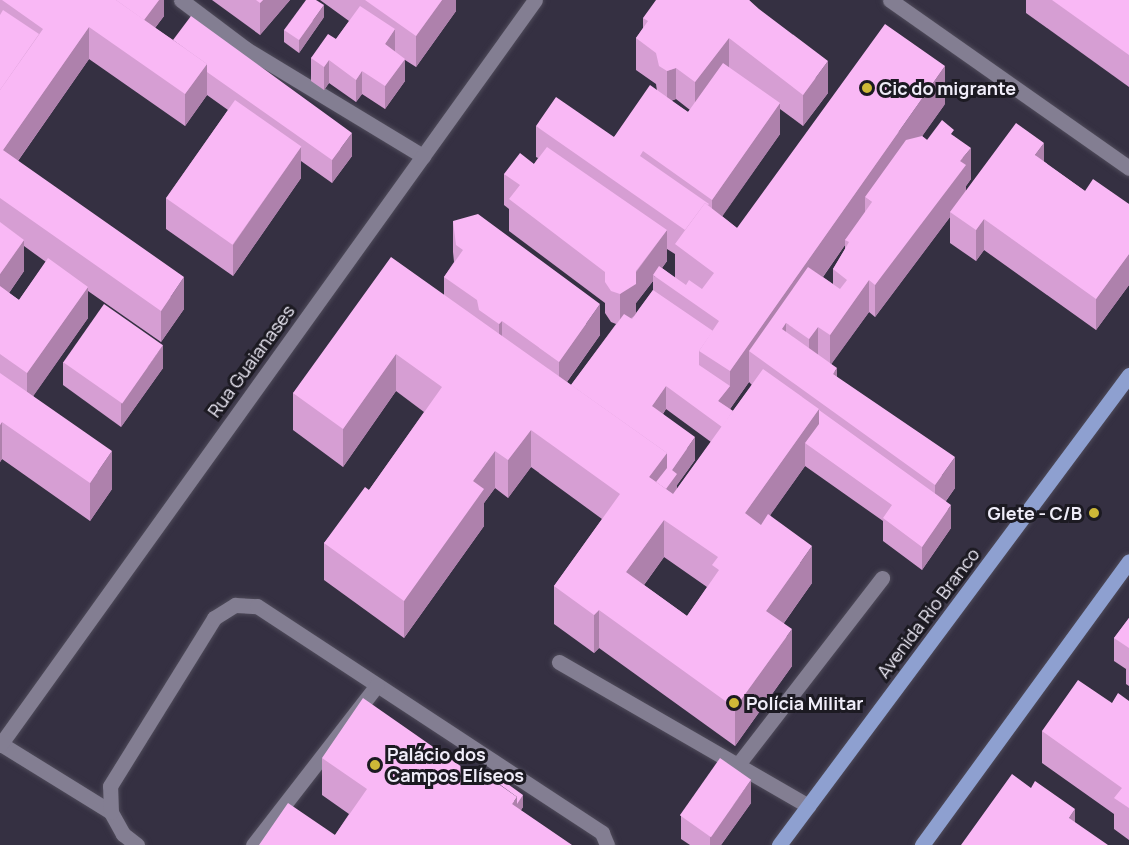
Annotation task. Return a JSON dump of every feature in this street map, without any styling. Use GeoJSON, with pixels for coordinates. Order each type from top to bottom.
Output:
{"type":"FeatureCollection","features":[{"type":"Feature","properties":{"kind":"main road","name":"Avenida Rio Branco"},"geometry":{"type":"LineString","coordinates":[[779,845],[1129,375]]}},
{"type":"Feature","properties":{"kind":"main road"},"geometry":{"type":"LineString","coordinates":[[922,845],[1129,561]]}},
{"type":"Feature","properties":{"kind":"street"},"geometry":{"type":"LineString","coordinates":[[181,0],[246,49],[392,135],[423,156]]}},
{"type":"Feature","properties":{"kind":"street","name":"Rua Guaianases"},"geometry":{"type":"LineString","coordinates":[[0,745],[535,0]]}},
{"type":"Feature","properties":{"kind":"street"},"geometry":{"type":"LineString","coordinates":[[890,0],[1129,168]]}},
{"type":"Feature","properties":{"kind":"street"},"geometry":{"type":"LineString","coordinates":[[736,767],[882,578]]}},
{"type":"Feature","properties":{"kind":"street"},"geometry":{"type":"LineString","coordinates":[[137,845],[123,834],[111,812],[111,786],[214,618],[235,605],[257,606],[602,833],[607,845]]}},
{"type":"Feature","properties":{"kind":"street"},"geometry":{"type":"LineString","coordinates":[[559,662],[736,767],[808,806]]}},
{"type":"Feature","properties":{"kind":"street"},"geometry":{"type":"LineString","coordinates":[[253,845],[377,685]]}},
{"type":"Feature","properties":{"kind":"street"},"geometry":{"type":"LineString","coordinates":[[0,745],[111,812]]}},
{"type":"Feature","properties":{"kind":"building"},"geometry":{"type":"Polygon","coordinates":[[[2,0],[116,0],[207,64],[185,94],[89,27],[3,150],[184,277],[161,311],[0,198],[0,90],[43,29],[2,0]]]}},
{"type":"Feature","properties":{"kind":"building"},"geometry":{"type":"Polygon","coordinates":[[[116,0],[159,0],[144,20],[116,0]]]}},
{"type":"Feature","properties":{"kind":"building"},"geometry":{"type":"Polygon","coordinates":[[[306,0],[316,0],[324,5],[299,40],[284,30],[306,0]]]}},
{"type":"Feature","properties":{"kind":"building"},"geometry":{"type":"Polygon","coordinates":[[[365,0],[442,0],[416,36],[365,0]]]}},
{"type":"Feature","properties":{"kind":"building"},"geometry":{"type":"Polygon","coordinates":[[[656,0],[749,0],[828,61],[803,95],[729,38],[695,82],[676,68],[667,71],[659,66],[656,53],[636,38],[648,21],[643,18],[656,0]]]}},
{"type":"Feature","properties":{"kind":"building"},"geometry":{"type":"Polygon","coordinates":[[[1052,0],[1129,0],[1129,55],[1052,0]]]}},
{"type":"Feature","properties":{"kind":"building"},"geometry":{"type":"Polygon","coordinates":[[[360,6],[395,29],[385,44],[405,59],[385,86],[362,71],[356,80],[329,60],[324,67],[311,58],[328,34],[336,39],[360,6]]]}},
{"type":"Feature","properties":{"kind":"building"},"geometry":{"type":"Polygon","coordinates":[[[3,10],[39,34],[0,90],[0,15],[3,10]]]}},
{"type":"Feature","properties":{"kind":"building"},"geometry":{"type":"Polygon","coordinates":[[[191,16],[352,133],[332,160],[207,72],[207,64],[173,40],[191,16]]]}},
{"type":"Feature","properties":{"kind":"building"},"geometry":{"type":"Polygon","coordinates":[[[885,24],[945,66],[730,371],[699,351],[719,321],[653,275],[659,266],[686,285],[689,280],[702,289],[714,273],[675,244],[705,203],[737,228],[885,24]]]}},
{"type":"Feature","properties":{"kind":"building"},"geometry":{"type":"Polygon","coordinates":[[[723,63],[780,103],[712,200],[643,151],[640,156],[709,204],[705,203],[685,230],[536,126],[556,97],[614,137],[650,85],[688,112],[723,63]]]}},
{"type":"Feature","properties":{"kind":"building"},"geometry":{"type":"Polygon","coordinates":[[[235,100],[301,146],[233,245],[166,198],[235,100]]]}},
{"type":"Feature","properties":{"kind":"building"},"geometry":{"type":"Polygon","coordinates":[[[942,120],[954,130],[951,134],[971,148],[960,161],[966,165],[875,285],[869,280],[830,335],[818,327],[809,339],[786,323],[782,329],[837,368],[833,374],[955,457],[935,485],[749,351],[808,267],[840,289],[847,280],[833,269],[849,242],[845,240],[872,202],[865,197],[906,140],[922,136],[927,140],[942,120]]]}},
{"type":"Feature","properties":{"kind":"building"},"geometry":{"type":"Polygon","coordinates":[[[1016,123],[1044,143],[1035,155],[1085,191],[1093,179],[1129,204],[1129,254],[1096,299],[984,219],[976,230],[950,212],[1016,123]]]}},
{"type":"Feature","properties":{"kind":"building"},"geometry":{"type":"Polygon","coordinates":[[[547,147],[667,230],[636,271],[636,284],[620,294],[611,291],[605,282],[605,272],[509,199],[520,185],[504,174],[520,153],[534,164],[547,147]]]}},
{"type":"Feature","properties":{"kind":"building"},"geometry":{"type":"Polygon","coordinates":[[[478,214],[600,304],[559,362],[502,321],[499,324],[479,310],[477,300],[444,277],[463,250],[456,245],[453,221],[478,214]]]}},
{"type":"Feature","properties":{"kind":"building"},"geometry":{"type":"Polygon","coordinates":[[[0,222],[24,240],[0,274],[0,222]]]}},
{"type":"Feature","properties":{"kind":"building"},"geometry":{"type":"Polygon","coordinates":[[[391,257],[667,453],[649,477],[673,494],[763,369],[819,409],[745,513],[761,525],[768,514],[812,546],[766,611],[792,629],[735,708],[599,610],[594,615],[554,586],[620,494],[531,430],[508,460],[495,451],[473,481],[484,489],[404,601],[324,543],[365,487],[369,490],[442,387],[396,354],[343,429],[293,393],[391,257]],[[664,520],[626,572],[687,616],[719,570],[712,565],[718,557],[664,520]]]}},
{"type":"Feature","properties":{"kind":"building"},"geometry":{"type":"Polygon","coordinates":[[[48,258],[88,287],[27,373],[0,354],[0,286],[19,300],[48,258]]]}},
{"type":"Feature","properties":{"kind":"building"},"geometry":{"type":"Polygon","coordinates":[[[653,290],[713,331],[699,351],[699,365],[730,386],[718,401],[733,411],[722,427],[666,386],[652,406],[695,437],[672,470],[677,474],[666,489],[656,482],[667,468],[667,453],[571,385],[624,314],[632,319],[653,290]]]}},
{"type":"Feature","properties":{"kind":"building"},"geometry":{"type":"Polygon","coordinates":[[[104,304],[163,345],[122,403],[63,362],[104,304]]]}},
{"type":"Feature","properties":{"kind":"building"},"geometry":{"type":"Polygon","coordinates":[[[0,373],[112,451],[90,483],[2,422],[0,425],[0,373]]]}},
{"type":"Feature","properties":{"kind":"building"},"geometry":{"type":"Polygon","coordinates":[[[819,410],[951,505],[922,547],[883,518],[892,505],[805,443],[819,424],[819,410]]]}},
{"type":"Feature","properties":{"kind":"building"},"geometry":{"type":"Polygon","coordinates":[[[1129,618],[1129,648],[1114,638],[1129,618]]]}},
{"type":"Feature","properties":{"kind":"building"},"geometry":{"type":"Polygon","coordinates":[[[1078,680],[1112,703],[1118,693],[1129,701],[1129,808],[1114,798],[1122,788],[1042,731],[1078,680]]]}},
{"type":"Feature","properties":{"kind":"building"},"geometry":{"type":"Polygon","coordinates":[[[363,698],[472,774],[476,768],[517,797],[512,804],[572,845],[259,845],[288,803],[335,835],[367,789],[322,758],[363,698]]]}},
{"type":"Feature","properties":{"kind":"building"},"geometry":{"type":"Polygon","coordinates":[[[720,758],[751,780],[711,837],[680,815],[720,758]]]}},
{"type":"Feature","properties":{"kind":"building"},"geometry":{"type":"Polygon","coordinates":[[[1012,774],[1031,788],[1035,781],[1075,809],[1069,818],[1108,845],[961,845],[1012,774]]]}},
{"type":"Feature","properties":{"kind":"building"},"geometry":{"type":"Polygon","coordinates":[[[498,777],[523,795],[517,804],[517,797],[495,781],[498,777]]]}},
{"type":"Feature","properties":{"kind":"place","name":"Cic do migrante"},"geometry":{"type":"Point","coordinates":[867,88]}},
{"type":"Feature","properties":{"kind":"place","name":"Glete - C/B"},"geometry":{"type":"Point","coordinates":[1094,513]}},
{"type":"Feature","properties":{"kind":"place","name":"Polícia Militar"},"geometry":{"type":"Point","coordinates":[734,703]}},
{"type":"Feature","properties":{"kind":"place","name":"Palácio dos Campos Elíseos"},"geometry":{"type":"Point","coordinates":[375,765]}}]}
